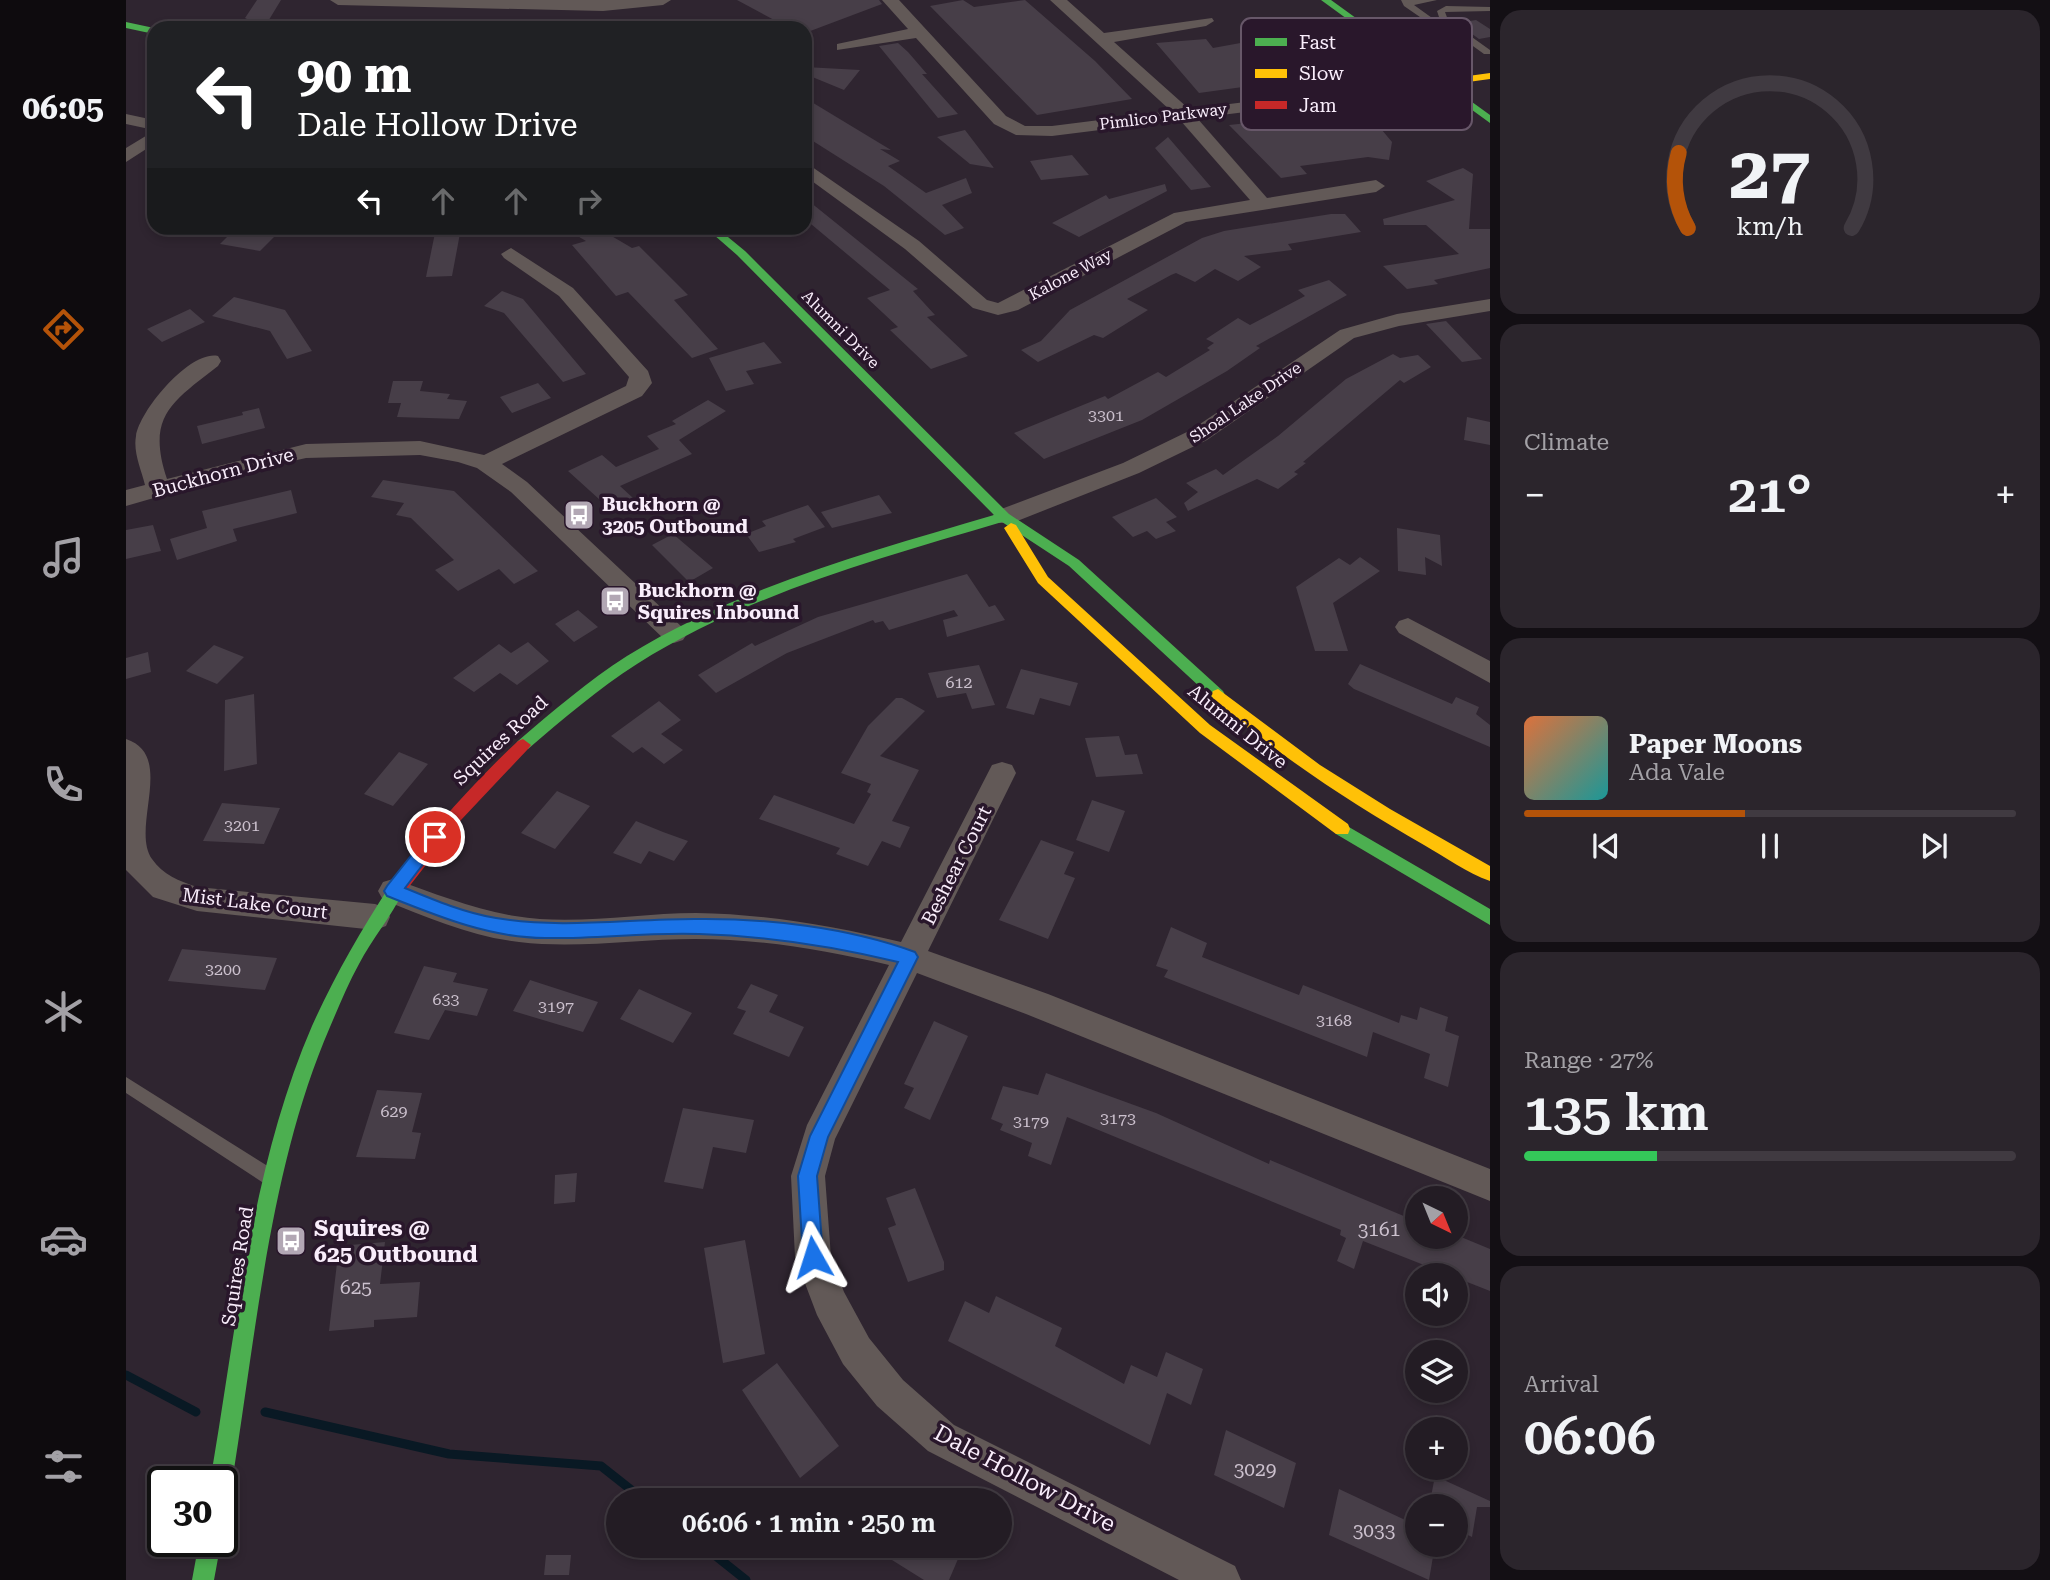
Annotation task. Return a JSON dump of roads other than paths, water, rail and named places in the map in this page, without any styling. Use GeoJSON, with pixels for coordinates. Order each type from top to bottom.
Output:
{"type":"FeatureCollection","features":[{"type":"Feature","properties":{"kind":"street"},"geometry":{"type":"LineString","coordinates":[[370,17],[338,10],[332,6],[338,0],[580,12],[663,0]]}},
{"type":"Feature","properties":{"kind":"street","name":"Pimlico Parkway"},"geometry":{"type":"LineString","coordinates":[[890,0],[1000,120],[1014,129],[1038,132],[1241,106]]}},
{"type":"Feature","properties":{"kind":"street"},"geometry":{"type":"LineString","coordinates":[[1058,0],[1183,113],[1261,202]]}},
{"type":"Feature","properties":{"kind":"street"},"geometry":{"type":"LineString","coordinates":[[1325,0],[1350,18]]}},
{"type":"Feature","properties":{"kind":"street"},"geometry":{"type":"LineString","coordinates":[[1353,0],[1378,18]]}},
{"type":"Feature","properties":{"kind":"street"},"geometry":{"type":"LineString","coordinates":[[388,19],[399,13],[405,3]]}},
{"type":"Feature","properties":{"kind":"street"},"geometry":{"type":"LineString","coordinates":[[1100,39],[1206,21]]}},
{"type":"Feature","properties":{"kind":"street"},"geometry":{"type":"LineString","coordinates":[[126,25],[147,30]]}},
{"type":"Feature","properties":{"kind":"street"},"geometry":{"type":"LineString","coordinates":[[843,47],[920,32]]}},
{"type":"Feature","properties":{"kind":"street","name":"Pimlico Parkway"},"geometry":{"type":"LineString","coordinates":[[1472,79],[1490,76]]}},
{"type":"Feature","properties":{"kind":"street"},"geometry":{"type":"LineString","coordinates":[[1472,85],[1481,92]]}},
{"type":"Feature","properties":{"kind":"street"},"geometry":{"type":"LineString","coordinates":[[1472,107],[1490,120]]}},
{"type":"Feature","properties":{"kind":"street"},"geometry":{"type":"LineString","coordinates":[[126,119],[147,124]]}},
{"type":"Feature","properties":{"kind":"street"},"geometry":{"type":"LineString","coordinates":[[126,157],[147,141]]}},
{"type":"Feature","properties":{"kind":"street","name":"Kalone Way"},"geometry":{"type":"LineString","coordinates":[[812,172],[872,214],[980,304],[992,309],[1011,306],[1181,217],[1261,202],[1376,186]]}},
{"type":"Feature","properties":{"kind":"street","name":"Alumni Drive"},"geometry":{"type":"LineString","coordinates":[[719,235],[750,262],[1004,517],[1074,563],[1197,678],[1279,745],[1382,814],[1490,874]]}},
{"type":"Feature","properties":{"kind":"street"},"geometry":{"type":"LineString","coordinates":[[485,463],[634,391],[641,383],[640,376],[566,292],[511,254]]}},
{"type":"Feature","properties":{"kind":"street","name":"Shoal Lake Drive"},"geometry":{"type":"LineString","coordinates":[[1004,517],[1131,468],[1189,440],[1346,334],[1397,320],[1490,305]]}},
{"type":"Feature","properties":{"kind":"street"},"geometry":{"type":"LineString","coordinates":[[158,489],[147,447],[150,424],[175,389],[209,361]]}},
{"type":"Feature","properties":{"kind":"street","name":"Buckhorn Drive"},"geometry":{"type":"LineString","coordinates":[[126,498],[274,456],[330,449],[421,448],[485,463],[519,487],[674,634]]}},
{"type":"Feature","properties":{"kind":"street","name":"Alumni Drive"},"geometry":{"type":"LineString","coordinates":[[1004,517],[1043,579],[1205,729],[1331,822],[1490,918]]}},
{"type":"Feature","properties":{"kind":"street","name":"Squires Road"},"geometry":{"type":"LineString","coordinates":[[224,1466],[272,1179],[312,1048],[375,917],[449,819],[513,751],[552,717],[674,634],[785,586],[1004,517]]}},
{"type":"Feature","properties":{"kind":"street"},"geometry":{"type":"LineString","coordinates":[[1408,627],[1490,673]]}},
{"type":"Feature","properties":{"kind":"street","name":"Mist Lake Court"},"geometry":{"type":"LineString","coordinates":[[126,750],[134,759],[136,769],[133,845],[137,863],[163,888],[197,899],[375,917]]}},
{"type":"Feature","properties":{"kind":"street","name":"Beshear Court"},"geometry":{"type":"LineString","coordinates":[[909,957],[1002,773]]}},
{"type":"Feature","properties":{"kind":"street"},"geometry":{"type":"LineString","coordinates":[[393,891],[465,918],[517,929],[543,931],[696,926],[772,930],[839,940],[909,957],[1037,1004],[1490,1185]]}},
{"type":"Feature","properties":{"kind":"street","name":"Dale Hollow Drive"},"geometry":{"type":"LineString","coordinates":[[909,957],[837,1095],[819,1136],[808,1176],[813,1257],[830,1302],[856,1351],[890,1393],[941,1438],[1221,1580]]}},
{"type":"Feature","properties":{"kind":"street"},"geometry":{"type":"LineString","coordinates":[[203,1580],[207,1557]]}},
{"type":"Feature","properties":{"kind":"lane"},"geometry":{"type":"LineString","coordinates":[[1405,2],[1433,0]]}},
{"type":"Feature","properties":{"kind":"lane"},"geometry":{"type":"LineString","coordinates":[[1444,18],[1441,11],[1449,8],[1478,11],[1490,7],[1483,0]]}},
{"type":"Feature","properties":{"kind":"lane"},"geometry":{"type":"LineString","coordinates":[[1405,2],[1427,18]]}},
{"type":"Feature","properties":{"kind":"lane"},"geometry":{"type":"LineString","coordinates":[[1478,11],[1490,19]]}},
{"type":"Feature","properties":{"kind":"lane"},"geometry":{"type":"LineString","coordinates":[[1472,40],[1488,52]]}},
{"type":"Feature","properties":{"kind":"lane"},"geometry":{"type":"LineString","coordinates":[[126,1084],[272,1179]]}},
{"type":"Feature","properties":{"kind":"waterway"},"geometry":{"type":"LineString","coordinates":[[126,1375],[196,1412]]}},
{"type":"Feature","properties":{"kind":"waterway"},"geometry":{"type":"LineString","coordinates":[[265,1412],[449,1454],[601,1466],[629,1488]]}},
{"type":"Feature","properties":{"kind":"waterway"},"geometry":{"type":"LineString","coordinates":[[718,1558],[746,1580]]}},
{"type":"Feature","properties":{"kind":"place","name":"Buckhorn @ 3205 Outbound"},"geometry":{"type":"Point","coordinates":[579,515]}},
{"type":"Feature","properties":{"kind":"place","name":"Buckhorn @ Squires Inbound"},"geometry":{"type":"Point","coordinates":[615,601]}},
{"type":"Feature","properties":{"kind":"place","name":"Squires @ 625 Outbound"},"geometry":{"type":"Point","coordinates":[291,1241]}}]}
